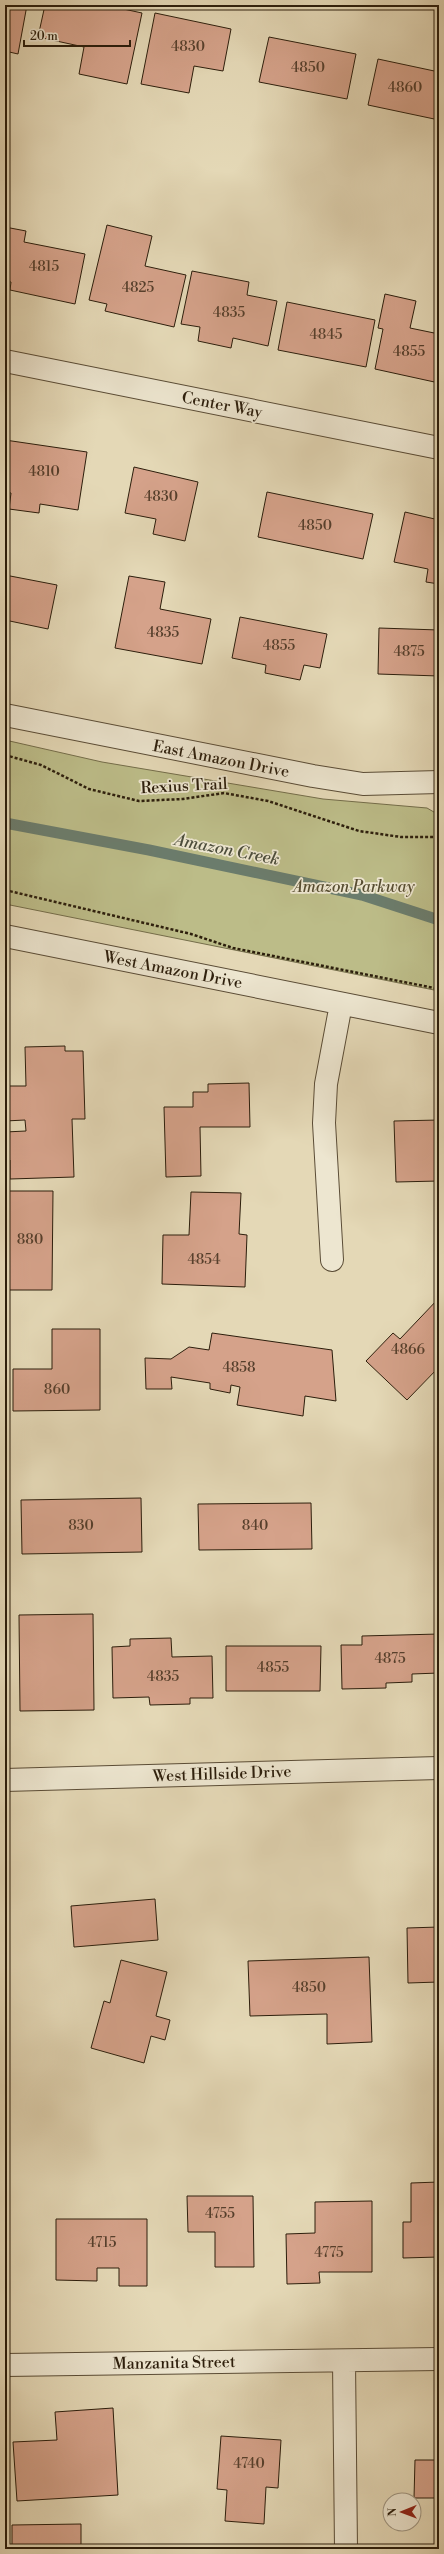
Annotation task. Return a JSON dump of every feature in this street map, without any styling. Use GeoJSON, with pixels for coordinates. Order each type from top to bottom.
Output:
{"type":"FeatureCollection","features":[{"type":"Feature","properties":{"kind":"street","name":"Center Way"},"geometry":{"type":"LineString","coordinates":[[5,362],[439,448]]}},
{"type":"Feature","properties":{"kind":"street","name":"East Amazon Drive"},"geometry":{"type":"LineString","coordinates":[[5,715],[254,766],[356,783],[419,784],[439,782]]}},
{"type":"Feature","properties":{"kind":"street","name":"West Amazon Drive"},"geometry":{"type":"LineString","coordinates":[[5,936],[439,1024]]}},
{"type":"Feature","properties":{"kind":"street"},"geometry":{"type":"LineString","coordinates":[[332,1260],[324,1123],[326,1084],[341,1004]]}},
{"type":"Feature","properties":{"kind":"street","name":"West Hillside Drive"},"geometry":{"type":"LineString","coordinates":[[5,1780],[439,1768]]}},
{"type":"Feature","properties":{"kind":"street","name":"Manzanita Street"},"geometry":{"type":"LineString","coordinates":[[5,2365],[439,2359]]}},
{"type":"Feature","properties":{"kind":"street"},"geometry":{"type":"LineString","coordinates":[[344,2361],[346,2549]]}},
{"type":"Feature","properties":{"kind":"path","name":"Rexius Trail"},"geometry":{"type":"LineString","coordinates":[[5,755],[41,765],[89,789],[139,801],[183,799],[224,793],[268,801],[359,831],[401,837],[439,837]]}},
{"type":"Feature","properties":{"kind":"path"},"geometry":{"type":"LineString","coordinates":[[5,890],[140,921],[191,934],[233,948],[439,989]]}},
{"type":"Feature","properties":{"kind":"green space","name":"Amazon Parkway"},"geometry":{"type":"Polygon","coordinates":[[[5,740],[102,762],[323,799],[427,808],[439,815],[439,991],[5,904],[5,740]]]}},
{"type":"Feature","properties":{"kind":"building"},"geometry":{"type":"Polygon","coordinates":[[[5,5],[27,5],[18,54],[5,51],[5,5]]]}},
{"type":"Feature","properties":{"kind":"building"},"geometry":{"type":"Polygon","coordinates":[[[45,5],[105,5],[142,13],[127,84],[79,74],[84,47],[38,37],[45,5]]]}},
{"type":"Feature","properties":{"kind":"building"},"geometry":{"type":"Polygon","coordinates":[[[155,13],[231,29],[223,71],[194,66],[189,93],[141,84],[155,13]]]}},
{"type":"Feature","properties":{"kind":"building"},"geometry":{"type":"Polygon","coordinates":[[[269,37],[356,54],[347,99],[259,82],[269,37]]]}},
{"type":"Feature","properties":{"kind":"building"},"geometry":{"type":"Polygon","coordinates":[[[378,59],[439,72],[439,120],[368,105],[378,59]]]}},
{"type":"Feature","properties":{"kind":"building"},"geometry":{"type":"Polygon","coordinates":[[[107,225],[152,236],[145,266],[186,275],[174,327],[105,311],[107,304],[89,300],[107,225]]]}},
{"type":"Feature","properties":{"kind":"building"},"geometry":{"type":"Polygon","coordinates":[[[5,227],[26,231],[24,242],[85,254],[75,304],[10,290],[11,282],[5,281],[5,227]]]}},
{"type":"Feature","properties":{"kind":"building"},"geometry":{"type":"Polygon","coordinates":[[[192,271],[249,282],[247,295],[277,301],[268,346],[233,338],[231,348],[198,341],[200,327],[181,324],[192,271]]]}},
{"type":"Feature","properties":{"kind":"building"},"geometry":{"type":"Polygon","coordinates":[[[385,294],[416,301],[410,328],[439,334],[439,383],[375,369],[383,329],[378,328],[385,294]]]}},
{"type":"Feature","properties":{"kind":"building"},"geometry":{"type":"Polygon","coordinates":[[[287,302],[375,320],[366,367],[278,350],[287,302]]]}},
{"type":"Feature","properties":{"kind":"building"},"geometry":{"type":"Polygon","coordinates":[[[5,440],[87,452],[78,510],[40,504],[39,513],[9,509],[11,493],[5,492],[5,440]]]}},
{"type":"Feature","properties":{"kind":"building"},"geometry":{"type":"Polygon","coordinates":[[[134,467],[198,482],[185,541],[153,534],[156,519],[125,513],[134,467]]]}},
{"type":"Feature","properties":{"kind":"building"},"geometry":{"type":"Polygon","coordinates":[[[267,492],[373,514],[363,559],[258,537],[267,492]]]}},
{"type":"Feature","properties":{"kind":"building"},"geometry":{"type":"Polygon","coordinates":[[[405,512],[439,520],[439,584],[426,582],[428,569],[394,562],[405,512]]]}},
{"type":"Feature","properties":{"kind":"building"},"geometry":{"type":"Polygon","coordinates":[[[5,575],[57,585],[48,629],[5,620],[5,575]]]}},
{"type":"Feature","properties":{"kind":"building"},"geometry":{"type":"Polygon","coordinates":[[[129,576],[165,582],[160,609],[211,619],[202,664],[115,648],[129,576]]]}},
{"type":"Feature","properties":{"kind":"building"},"geometry":{"type":"Polygon","coordinates":[[[240,617],[327,634],[320,668],[304,665],[300,680],[265,673],[266,665],[232,658],[240,617]]]}},
{"type":"Feature","properties":{"kind":"building"},"geometry":{"type":"Polygon","coordinates":[[[379,628],[439,630],[439,676],[378,674],[379,628]]]}},
{"type":"Feature","properties":{"kind":"building"},"geometry":{"type":"Polygon","coordinates":[[[65,1046],[65,1051],[83,1051],[85,1119],[72,1119],[74,1177],[10,1179],[10,1160],[5,1160],[5,1132],[26,1131],[25,1120],[5,1121],[5,1086],[26,1086],[25,1047],[65,1046]]]}},
{"type":"Feature","properties":{"kind":"building"},"geometry":{"type":"Polygon","coordinates":[[[249,1083],[250,1127],[200,1127],[201,1176],[166,1177],[164,1107],[193,1107],[193,1092],[208,1092],[208,1084],[249,1083]]]}},
{"type":"Feature","properties":{"kind":"building"},"geometry":{"type":"Polygon","coordinates":[[[439,1120],[439,1181],[396,1182],[394,1121],[439,1120]]]}},
{"type":"Feature","properties":{"kind":"building"},"geometry":{"type":"Polygon","coordinates":[[[435,1190],[439,1190],[439,1261],[436,1261],[435,1190]]]}},
{"type":"Feature","properties":{"kind":"building"},"geometry":{"type":"Polygon","coordinates":[[[8,1191],[53,1191],[52,1290],[7,1290],[8,1191]]]}},
{"type":"Feature","properties":{"kind":"building"},"geometry":{"type":"Polygon","coordinates":[[[191,1192],[241,1193],[239,1234],[247,1235],[245,1287],[162,1284],[163,1235],[189,1235],[191,1192]]]}},
{"type":"Feature","properties":{"kind":"building"},"geometry":{"type":"Polygon","coordinates":[[[439,1298],[439,1367],[407,1400],[366,1361],[393,1333],[400,1339],[439,1298]]]}},
{"type":"Feature","properties":{"kind":"building"},"geometry":{"type":"Polygon","coordinates":[[[52,1329],[100,1329],[100,1410],[13,1411],[13,1369],[52,1369],[52,1329]]]}},
{"type":"Feature","properties":{"kind":"building"},"geometry":{"type":"Polygon","coordinates":[[[212,1333],[332,1350],[336,1401],[305,1396],[303,1416],[237,1405],[240,1387],[231,1385],[230,1393],[210,1389],[210,1383],[171,1377],[172,1389],[146,1389],[145,1358],[171,1359],[189,1347],[209,1350],[212,1333]]]}},
{"type":"Feature","properties":{"kind":"building"},"geometry":{"type":"Polygon","coordinates":[[[141,1498],[142,1552],[22,1554],[21,1500],[141,1498]]]}},
{"type":"Feature","properties":{"kind":"building"},"geometry":{"type":"Polygon","coordinates":[[[311,1503],[312,1549],[199,1550],[198,1504],[311,1503]]]}},
{"type":"Feature","properties":{"kind":"building"},"geometry":{"type":"Polygon","coordinates":[[[93,1614],[94,1710],[20,1711],[19,1615],[93,1614]]]}},
{"type":"Feature","properties":{"kind":"building"},"geometry":{"type":"Polygon","coordinates":[[[439,1634],[439,1673],[412,1674],[412,1682],[386,1683],[386,1688],[342,1689],[341,1645],[362,1645],[362,1636],[439,1634]]]}},
{"type":"Feature","properties":{"kind":"building"},"geometry":{"type":"Polygon","coordinates":[[[171,1638],[172,1657],[212,1656],[213,1698],[190,1698],[190,1704],[150,1705],[149,1697],[113,1698],[112,1647],[130,1646],[130,1639],[171,1638]]]}},
{"type":"Feature","properties":{"kind":"building"},"geometry":{"type":"Polygon","coordinates":[[[226,1646],[321,1646],[320,1691],[226,1691],[226,1646]]]}},
{"type":"Feature","properties":{"kind":"building"},"geometry":{"type":"Polygon","coordinates":[[[155,1899],[158,1940],[74,1947],[71,1906],[155,1899]]]}},
{"type":"Feature","properties":{"kind":"building"},"geometry":{"type":"Polygon","coordinates":[[[439,1927],[439,1982],[408,1983],[407,1928],[439,1927]]]}},
{"type":"Feature","properties":{"kind":"building"},"geometry":{"type":"Polygon","coordinates":[[[369,1957],[372,2042],[327,2044],[327,2014],[250,2016],[248,1961],[369,1957]]]}},
{"type":"Feature","properties":{"kind":"building"},"geometry":{"type":"Polygon","coordinates":[[[121,1960],[167,1972],[156,2016],[170,2020],[165,2040],[151,2036],[144,2063],[91,2048],[104,2001],[110,2003],[121,1960]]]}},
{"type":"Feature","properties":{"kind":"building"},"geometry":{"type":"Polygon","coordinates":[[[439,2182],[439,2257],[403,2258],[403,2222],[411,2222],[411,2183],[439,2182]]]}},
{"type":"Feature","properties":{"kind":"building"},"geometry":{"type":"Polygon","coordinates":[[[187,2196],[253,2196],[254,2267],[215,2267],[215,2232],[188,2232],[187,2196]]]}},
{"type":"Feature","properties":{"kind":"building"},"geometry":{"type":"Polygon","coordinates":[[[372,2201],[372,2272],[319,2272],[320,2283],[287,2284],[286,2234],[315,2233],[315,2202],[372,2201]]]}},
{"type":"Feature","properties":{"kind":"building"},"geometry":{"type":"Polygon","coordinates":[[[56,2219],[147,2219],[147,2286],[119,2286],[119,2268],[97,2268],[97,2281],[56,2280],[56,2219]]]}},
{"type":"Feature","properties":{"kind":"building"},"geometry":{"type":"Polygon","coordinates":[[[113,2408],[118,2495],[17,2501],[13,2442],[57,2440],[55,2412],[113,2408]]]}},
{"type":"Feature","properties":{"kind":"building"},"geometry":{"type":"Polygon","coordinates":[[[221,2436],[281,2440],[278,2488],[266,2487],[264,2524],[225,2521],[227,2490],[217,2489],[221,2436]]]}},
{"type":"Feature","properties":{"kind":"building"},"geometry":{"type":"Polygon","coordinates":[[[439,2438],[439,2498],[422,2498],[422,2492],[414,2492],[415,2460],[438,2460],[439,2438]]]}},
{"type":"Feature","properties":{"kind":"building"},"geometry":{"type":"Polygon","coordinates":[[[81,2524],[81,2549],[12,2549],[12,2525],[81,2524]]]}},
{"type":"Feature","properties":{"kind":"waterway","name":"Amazon Creek"},"geometry":{"type":"LineString","coordinates":[[5,823],[149,850],[362,895],[439,920]]}}]}
